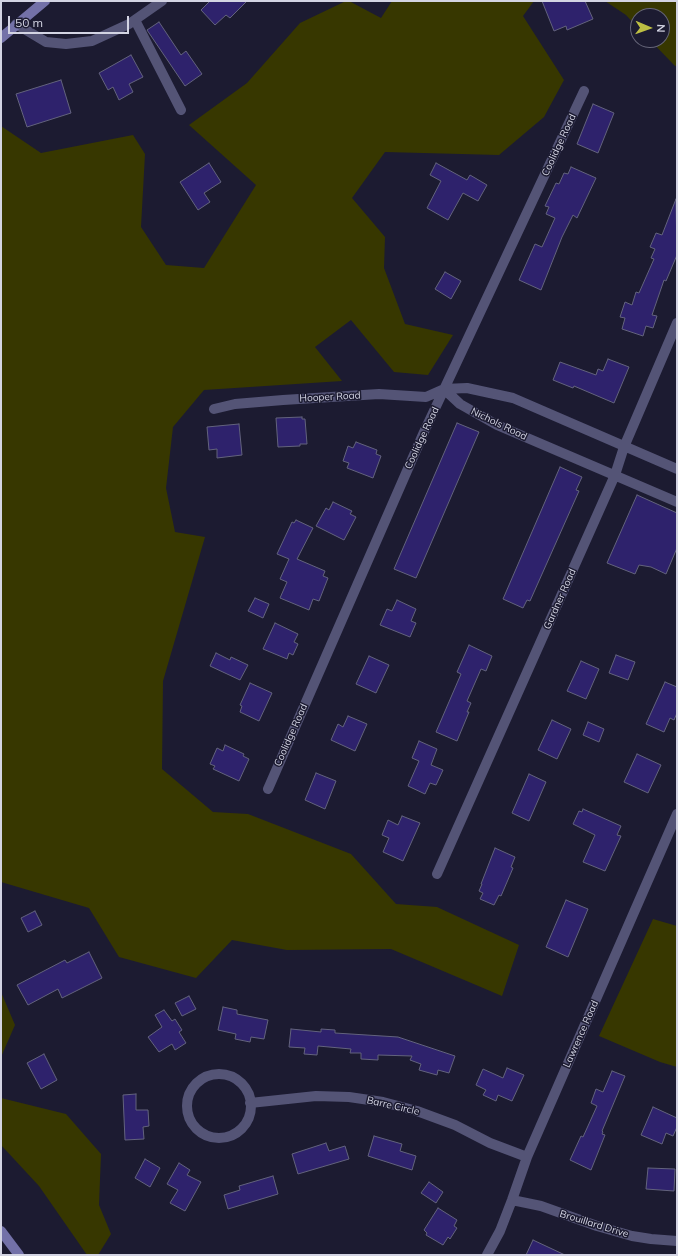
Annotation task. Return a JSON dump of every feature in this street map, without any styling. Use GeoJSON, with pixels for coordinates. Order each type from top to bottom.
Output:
{"type":"FeatureCollection","features":[{"type":"Feature","properties":{"kind":"main road"},"geometry":{"type":"LineString","coordinates":[[1,38],[45,1]]}},
{"type":"Feature","properties":{"kind":"main road"},"geometry":{"type":"LineString","coordinates":[[1,1231],[20,1255]]}},
{"type":"Feature","properties":{"kind":"street"},"geometry":{"type":"LineString","coordinates":[[16,24],[46,42],[66,44],[92,41],[114,32],[135,20],[162,1]]}},
{"type":"Feature","properties":{"kind":"street"},"geometry":{"type":"LineString","coordinates":[[135,20],[181,110]]}},
{"type":"Feature","properties":{"kind":"street","name":"Coolidge Road"},"geometry":{"type":"LineString","coordinates":[[268,789],[420,439],[584,91]]}},
{"type":"Feature","properties":{"kind":"street","name":"Gardner Road"},"geometry":{"type":"LineString","coordinates":[[438,874],[615,475],[624,447],[677,323]]}},
{"type":"Feature","properties":{"kind":"street"},"geometry":{"type":"LineString","coordinates":[[444,389],[467,388],[513,398],[677,469]]}},
{"type":"Feature","properties":{"kind":"street","name":"Hooper Road"},"geometry":{"type":"LineString","coordinates":[[214,408],[235,404],[269,401],[379,394],[426,397],[444,389]]}},
{"type":"Feature","properties":{"kind":"street","name":"Nichols Road"},"geometry":{"type":"LineString","coordinates":[[444,389],[460,404],[497,425],[677,502]]}},
{"type":"Feature","properties":{"kind":"street","name":"Lawrence Road"},"geometry":{"type":"LineString","coordinates":[[486,1255],[500,1231],[527,1157],[677,814]]}},
{"type":"Feature","properties":{"kind":"street"},"geometry":{"type":"LineString","coordinates":[[214,1075],[221,1075],[235,1079],[246,1090],[250,1103],[250,1111],[245,1124],[240,1130],[227,1137],[212,1138],[199,1131],[190,1120],[188,1112],[188,1098],[195,1085],[201,1080],[214,1075]]}},
{"type":"Feature","properties":{"kind":"street","name":"Barre Circle"},"geometry":{"type":"LineString","coordinates":[[250,1103],[316,1096],[383,1102],[425,1114],[454,1125],[490,1143],[527,1157]]}},
{"type":"Feature","properties":{"kind":"street","name":"Brouillard Drive"},"geometry":{"type":"LineString","coordinates":[[512,1200],[541,1206],[597,1226],[632,1236],[677,1241]]}},
{"type":"Feature","properties":{"kind":"shaded area"},"geometry":{"type":"Polygon","coordinates":[[[346,1],[349,1],[381,18],[392,1],[534,1],[523,16],[564,80],[544,117],[499,155],[385,152],[352,198],[385,237],[384,268],[405,324],[453,335],[428,375],[394,372],[351,320],[315,347],[342,381],[204,390],[173,427],[166,488],[175,532],[205,537],[163,681],[162,769],[213,812],[248,814],[351,854],[396,904],[437,907],[519,945],[502,996],[391,949],[287,950],[232,940],[196,978],[119,957],[89,908],[1,882],[1,126],[41,153],[133,135],[145,154],[141,227],[166,265],[204,268],[256,185],[189,125],[247,83],[300,23],[346,1]]]}},
{"type":"Feature","properties":{"kind":"shaded area"},"geometry":{"type":"Polygon","coordinates":[[[605,1],[677,1],[677,67],[658,48],[670,48],[670,8],[630,8],[630,19],[605,1]]]}},
{"type":"Feature","properties":{"kind":"shaded area"},"geometry":{"type":"Polygon","coordinates":[[[653,919],[677,926],[677,1067],[660,1062],[599,1036],[653,919]]]}},
{"type":"Feature","properties":{"kind":"shaded area"},"geometry":{"type":"Polygon","coordinates":[[[1,992],[15,1025],[1,1057],[1,992]]]}},
{"type":"Feature","properties":{"kind":"shaded area"},"geometry":{"type":"Polygon","coordinates":[[[1,1098],[66,1114],[101,1154],[99,1205],[111,1234],[98,1255],[87,1255],[39,1186],[1,1145],[1,1098]]]}},
{"type":"Feature","properties":{"kind":"building"},"geometry":{"type":"Polygon","coordinates":[[[210,1],[247,1],[230,18],[226,15],[215,25],[201,10],[210,1]]]}},
{"type":"Feature","properties":{"kind":"building"},"geometry":{"type":"Polygon","coordinates":[[[542,1],[585,1],[593,19],[567,30],[566,26],[554,31],[542,1]]]}},
{"type":"Feature","properties":{"kind":"building"},"geometry":{"type":"Polygon","coordinates":[[[159,22],[181,55],[186,51],[202,74],[185,86],[147,30],[159,22]]]}},
{"type":"Feature","properties":{"kind":"building"},"geometry":{"type":"Polygon","coordinates":[[[131,55],[143,77],[129,84],[133,92],[119,100],[113,87],[108,90],[99,73],[131,55]]]}},
{"type":"Feature","properties":{"kind":"building"},"geometry":{"type":"Polygon","coordinates":[[[61,80],[71,113],[27,127],[16,94],[61,80]]]}},
{"type":"Feature","properties":{"kind":"building"},"geometry":{"type":"Polygon","coordinates":[[[593,104],[614,113],[598,153],[577,144],[593,104]]]}},
{"type":"Feature","properties":{"kind":"building"},"geometry":{"type":"Polygon","coordinates":[[[209,163],[221,182],[204,193],[210,202],[198,210],[180,182],[209,163]]]}},
{"type":"Feature","properties":{"kind":"building"},"geometry":{"type":"Polygon","coordinates":[[[436,163],[467,180],[470,175],[487,185],[478,201],[463,193],[448,220],[427,208],[441,181],[430,175],[436,163]]]}},
{"type":"Feature","properties":{"kind":"building"},"geometry":{"type":"Polygon","coordinates":[[[571,167],[596,178],[577,218],[573,215],[562,237],[541,290],[519,280],[535,244],[542,247],[555,218],[546,214],[549,207],[545,206],[556,183],[559,184],[564,173],[568,174],[571,167]]]}},
{"type":"Feature","properties":{"kind":"building"},"geometry":{"type":"Polygon","coordinates":[[[676,199],[677,255],[666,281],[664,280],[652,315],[657,316],[653,328],[646,326],[643,336],[622,329],[625,318],[620,317],[625,302],[632,305],[636,292],[639,293],[654,259],[651,258],[655,249],[650,247],[656,233],[662,235],[676,199]]]}},
{"type":"Feature","properties":{"kind":"building"},"geometry":{"type":"Polygon","coordinates":[[[445,272],[461,281],[451,299],[435,289],[445,272]]]}},
{"type":"Feature","properties":{"kind":"building"},"geometry":{"type":"Polygon","coordinates":[[[608,359],[629,367],[614,403],[574,386],[573,388],[553,380],[560,362],[596,375],[598,369],[603,371],[608,359]]]}},
{"type":"Feature","properties":{"kind":"building"},"geometry":{"type":"Polygon","coordinates":[[[302,417],[302,419],[305,419],[307,444],[300,444],[300,446],[278,447],[276,418],[302,417]]]}},
{"type":"Feature","properties":{"kind":"building"},"geometry":{"type":"Polygon","coordinates":[[[457,423],[479,432],[416,578],[394,569],[457,423]]]}},
{"type":"Feature","properties":{"kind":"building"},"geometry":{"type":"Polygon","coordinates":[[[239,424],[242,455],[217,458],[217,449],[209,450],[207,427],[239,424]]]}},
{"type":"Feature","properties":{"kind":"building"},"geometry":{"type":"Polygon","coordinates":[[[356,442],[377,450],[376,454],[381,456],[373,478],[347,468],[349,463],[343,461],[348,446],[353,448],[356,442]]]}},
{"type":"Feature","properties":{"kind":"building"},"geometry":{"type":"Polygon","coordinates":[[[560,467],[582,477],[576,490],[579,491],[530,601],[527,600],[523,608],[503,599],[560,467]]]}},
{"type":"Feature","properties":{"kind":"building"},"geometry":{"type":"Polygon","coordinates":[[[637,495],[677,513],[677,548],[666,574],[651,567],[639,565],[635,574],[607,563],[637,495]]]}},
{"type":"Feature","properties":{"kind":"building"},"geometry":{"type":"Polygon","coordinates":[[[333,502],[352,511],[350,514],[356,517],[344,540],[316,526],[326,508],[329,510],[333,502]]]}},
{"type":"Feature","properties":{"kind":"building"},"geometry":{"type":"Polygon","coordinates":[[[296,520],[313,528],[297,559],[325,571],[323,576],[328,578],[319,601],[313,599],[309,610],[280,598],[287,582],[280,579],[289,559],[277,554],[292,522],[294,523],[296,520]]]}},
{"type":"Feature","properties":{"kind":"building"},"geometry":{"type":"Polygon","coordinates":[[[255,598],[269,604],[263,618],[248,611],[255,598]]]}},
{"type":"Feature","properties":{"kind":"building"},"geometry":{"type":"Polygon","coordinates":[[[397,600],[416,609],[411,621],[416,623],[410,637],[380,625],[387,609],[392,611],[397,600]]]}},
{"type":"Feature","properties":{"kind":"building"},"geometry":{"type":"Polygon","coordinates":[[[275,623],[298,634],[294,642],[298,644],[293,655],[289,653],[287,659],[263,649],[275,623]]]}},
{"type":"Feature","properties":{"kind":"building"},"geometry":{"type":"Polygon","coordinates":[[[469,645],[492,656],[486,671],[481,669],[467,701],[471,703],[467,712],[469,712],[457,741],[436,732],[461,674],[457,672],[469,645]]]}},
{"type":"Feature","properties":{"kind":"building"},"geometry":{"type":"Polygon","coordinates":[[[216,653],[230,660],[231,657],[248,665],[240,680],[210,666],[216,653]]]}},
{"type":"Feature","properties":{"kind":"building"},"geometry":{"type":"Polygon","coordinates":[[[616,655],[635,662],[628,680],[609,673],[616,655]]]}},
{"type":"Feature","properties":{"kind":"building"},"geometry":{"type":"Polygon","coordinates":[[[369,656],[389,665],[376,693],[356,684],[369,656]]]}},
{"type":"Feature","properties":{"kind":"building"},"geometry":{"type":"Polygon","coordinates":[[[581,661],[599,669],[586,699],[567,691],[581,661]]]}},
{"type":"Feature","properties":{"kind":"building"},"geometry":{"type":"Polygon","coordinates":[[[665,682],[677,687],[677,713],[674,720],[670,718],[664,732],[646,724],[665,682]]]}},
{"type":"Feature","properties":{"kind":"building"},"geometry":{"type":"Polygon","coordinates":[[[250,683],[272,693],[259,721],[240,712],[242,706],[240,705],[250,683]]]}},
{"type":"Feature","properties":{"kind":"building"},"geometry":{"type":"Polygon","coordinates":[[[348,716],[367,724],[355,751],[331,740],[338,724],[343,727],[348,716]]]}},
{"type":"Feature","properties":{"kind":"building"},"geometry":{"type":"Polygon","coordinates":[[[552,720],[571,729],[557,759],[538,750],[552,720]]]}},
{"type":"Feature","properties":{"kind":"building"},"geometry":{"type":"Polygon","coordinates":[[[588,722],[604,729],[599,742],[583,735],[588,722]]]}},
{"type":"Feature","properties":{"kind":"building"},"geometry":{"type":"Polygon","coordinates":[[[419,741],[437,749],[431,765],[443,770],[436,785],[430,783],[425,794],[408,786],[419,761],[412,758],[419,741]]]}},
{"type":"Feature","properties":{"kind":"building"},"geometry":{"type":"Polygon","coordinates":[[[225,745],[244,754],[243,756],[249,759],[239,781],[213,769],[215,766],[210,764],[217,748],[223,751],[225,745]]]}},
{"type":"Feature","properties":{"kind":"building"},"geometry":{"type":"Polygon","coordinates":[[[637,754],[661,765],[648,793],[624,782],[637,754]]]}},
{"type":"Feature","properties":{"kind":"building"},"geometry":{"type":"Polygon","coordinates":[[[316,773],[336,781],[325,809],[305,800],[316,773]]]}},
{"type":"Feature","properties":{"kind":"building"},"geometry":{"type":"Polygon","coordinates":[[[529,774],[546,782],[529,821],[512,813],[529,774]]]}},
{"type":"Feature","properties":{"kind":"building"},"geometry":{"type":"Polygon","coordinates":[[[583,809],[621,826],[617,835],[621,836],[605,871],[583,862],[595,835],[573,824],[579,811],[582,812],[583,809]]]}},
{"type":"Feature","properties":{"kind":"building"},"geometry":{"type":"Polygon","coordinates":[[[402,816],[420,823],[403,861],[383,852],[389,838],[382,835],[388,820],[398,825],[402,816]]]}},
{"type":"Feature","properties":{"kind":"building"},"geometry":{"type":"Polygon","coordinates":[[[495,848],[515,857],[511,867],[513,868],[501,896],[499,895],[494,905],[480,899],[483,893],[479,891],[495,848]]]}},
{"type":"Feature","properties":{"kind":"building"},"geometry":{"type":"Polygon","coordinates":[[[566,900],[588,909],[568,957],[546,947],[566,900]]]}},
{"type":"Feature","properties":{"kind":"building"},"geometry":{"type":"Polygon","coordinates":[[[35,911],[42,925],[28,932],[21,918],[35,911]]]}},
{"type":"Feature","properties":{"kind":"building"},"geometry":{"type":"Polygon","coordinates":[[[89,952],[102,978],[62,998],[58,989],[28,1005],[17,985],[65,960],[67,963],[89,952]]]}},
{"type":"Feature","properties":{"kind":"building"},"geometry":{"type":"Polygon","coordinates":[[[189,996],[196,1009],[182,1016],[175,1003],[189,996]]]}},
{"type":"Feature","properties":{"kind":"building"},"geometry":{"type":"Polygon","coordinates":[[[223,1007],[237,1010],[237,1014],[268,1020],[264,1039],[251,1037],[250,1042],[235,1039],[236,1034],[218,1030],[223,1007]]]}},
{"type":"Feature","properties":{"kind":"building"},"geometry":{"type":"Polygon","coordinates":[[[164,1010],[172,1021],[175,1019],[182,1030],[179,1032],[186,1043],[175,1050],[172,1044],[159,1052],[148,1037],[162,1027],[155,1015],[164,1010]]]}},
{"type":"Feature","properties":{"kind":"building"},"geometry":{"type":"Polygon","coordinates":[[[291,1029],[321,1032],[321,1029],[335,1030],[335,1033],[398,1037],[455,1056],[449,1073],[438,1070],[437,1075],[419,1070],[421,1064],[410,1060],[412,1056],[378,1055],[378,1060],[361,1059],[361,1053],[350,1053],[351,1049],[318,1046],[317,1055],[304,1054],[305,1048],[289,1047],[291,1029]]]}},
{"type":"Feature","properties":{"kind":"building"},"geometry":{"type":"Polygon","coordinates":[[[44,1054],[57,1080],[41,1089],[27,1063],[44,1054]]]}},
{"type":"Feature","properties":{"kind":"building"},"geometry":{"type":"Polygon","coordinates":[[[507,1068],[524,1075],[512,1101],[498,1095],[496,1101],[483,1095],[486,1090],[476,1085],[483,1069],[503,1078],[507,1068]]]}},
{"type":"Feature","properties":{"kind":"building"},"geometry":{"type":"Polygon","coordinates":[[[612,1071],[625,1076],[602,1131],[602,1134],[605,1135],[591,1170],[570,1160],[581,1136],[583,1137],[597,1106],[591,1103],[596,1089],[603,1092],[612,1071]]]}},
{"type":"Feature","properties":{"kind":"building"},"geometry":{"type":"Polygon","coordinates":[[[136,1094],[136,1110],[148,1110],[149,1126],[143,1127],[144,1139],[125,1140],[123,1095],[136,1094]]]}},
{"type":"Feature","properties":{"kind":"building"},"geometry":{"type":"Polygon","coordinates":[[[653,1107],[677,1118],[677,1127],[673,1136],[666,1133],[662,1144],[641,1135],[653,1107]]]}},
{"type":"Feature","properties":{"kind":"building"},"geometry":{"type":"Polygon","coordinates":[[[374,1136],[402,1144],[400,1151],[416,1156],[412,1170],[368,1156],[374,1136]]]}},
{"type":"Feature","properties":{"kind":"building"},"geometry":{"type":"Polygon","coordinates":[[[326,1143],[329,1151],[345,1146],[349,1159],[298,1174],[292,1154],[326,1143]]]}},
{"type":"Feature","properties":{"kind":"building"},"geometry":{"type":"Polygon","coordinates":[[[145,1159],[160,1168],[150,1187],[135,1178],[145,1159]]]}},
{"type":"Feature","properties":{"kind":"building"},"geometry":{"type":"Polygon","coordinates":[[[179,1163],[190,1170],[187,1175],[201,1182],[185,1211],[170,1203],[178,1190],[167,1184],[179,1163]]]}},
{"type":"Feature","properties":{"kind":"building"},"geometry":{"type":"Polygon","coordinates":[[[648,1168],[675,1169],[674,1191],[646,1189],[648,1168]]]}},
{"type":"Feature","properties":{"kind":"building"},"geometry":{"type":"Polygon","coordinates":[[[273,1176],[278,1194],[228,1209],[224,1195],[240,1190],[239,1186],[273,1176]]]}},
{"type":"Feature","properties":{"kind":"building"},"geometry":{"type":"Polygon","coordinates":[[[429,1182],[443,1192],[436,1203],[421,1193],[429,1182]]]}},
{"type":"Feature","properties":{"kind":"building"},"geometry":{"type":"Polygon","coordinates":[[[438,1208],[457,1220],[454,1226],[457,1228],[450,1239],[448,1237],[443,1245],[426,1235],[427,1233],[424,1230],[438,1208]]]}},
{"type":"Feature","properties":{"kind":"building"},"geometry":{"type":"Polygon","coordinates":[[[533,1240],[565,1255],[526,1255],[533,1240]]]}}]}
